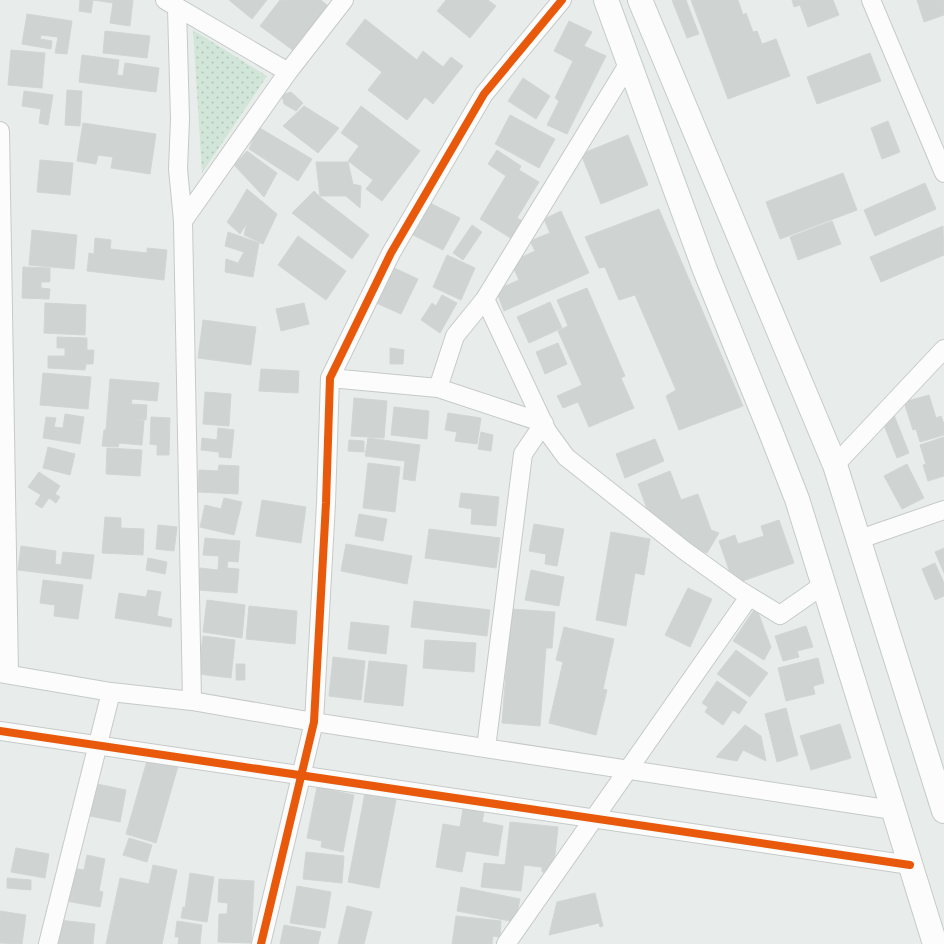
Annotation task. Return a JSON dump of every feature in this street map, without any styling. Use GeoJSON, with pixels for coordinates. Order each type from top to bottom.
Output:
{"type":"FeatureCollection","features":[{"type":"Feature","properties":{"kind":"main road"},"geometry":{"type":"LineString","coordinates":[[606,0],[705,270],[797,499],[935,944]]}},
{"type":"Feature","properties":{"kind":"main road"},"geometry":{"type":"LineString","coordinates":[[640,0],[835,465],[857,540],[944,811]]}},
{"type":"Feature","properties":{"kind":"street"},"geometry":{"type":"LineString","coordinates":[[183,221],[288,72],[344,0]]}},
{"type":"Feature","properties":{"kind":"street"},"geometry":{"type":"LineString","coordinates":[[261,944],[314,722],[330,378],[391,253],[484,94],[562,0]]}},
{"type":"Feature","properties":{"kind":"street"},"geometry":{"type":"LineString","coordinates":[[871,0],[944,173]]}},
{"type":"Feature","properties":{"kind":"street"},"geometry":{"type":"LineString","coordinates":[[171,4],[288,72]]}},
{"type":"Feature","properties":{"kind":"street"},"geometry":{"type":"LineString","coordinates":[[171,4],[180,119],[178,169],[183,221],[192,701]]}},
{"type":"Feature","properties":{"kind":"street"},"geometry":{"type":"LineString","coordinates":[[438,388],[455,336],[485,298],[630,63]]}},
{"type":"Feature","properties":{"kind":"street"},"geometry":{"type":"LineString","coordinates":[[0,131],[5,673],[111,692],[192,701],[314,722],[893,810]]}},
{"type":"Feature","properties":{"kind":"street"},"geometry":{"type":"LineString","coordinates":[[485,298],[544,423],[546,431],[566,457],[684,551],[749,597],[780,615],[823,585]]}},
{"type":"Feature","properties":{"kind":"street"},"geometry":{"type":"LineString","coordinates":[[835,465],[944,349]]}},
{"type":"Feature","properties":{"kind":"street"},"geometry":{"type":"LineString","coordinates":[[330,378],[438,388],[544,423]]}},
{"type":"Feature","properties":{"kind":"street"},"geometry":{"type":"LineString","coordinates":[[486,748],[523,454],[544,423]]}},
{"type":"Feature","properties":{"kind":"street"},"geometry":{"type":"LineString","coordinates":[[857,540],[944,510]]}},
{"type":"Feature","properties":{"kind":"street"},"geometry":{"type":"LineString","coordinates":[[506,944],[749,597]]}},
{"type":"Feature","properties":{"kind":"street"},"geometry":{"type":"LineString","coordinates":[[48,944],[111,692]]}},
{"type":"Feature","properties":{"kind":"street"},"geometry":{"type":"LineString","coordinates":[[0,731],[910,865]]}},
{"type":"Feature","properties":{"kind":"green space"},"geometry":{"type":"Polygon","coordinates":[[[193,30],[267,76],[202,173],[193,30]]]}},
{"type":"Feature","properties":{"kind":"building"},"geometry":{"type":"Polygon","coordinates":[[[80,0],[93,0],[91,13],[79,11],[80,0]]]}},
{"type":"Feature","properties":{"kind":"building"},"geometry":{"type":"Polygon","coordinates":[[[93,0],[133,0],[130,26],[110,23],[113,3],[93,0]]]}},
{"type":"Feature","properties":{"kind":"building"},"geometry":{"type":"Polygon","coordinates":[[[229,0],[267,0],[252,19],[229,0]]]}},
{"type":"Feature","properties":{"kind":"building"},"geometry":{"type":"Polygon","coordinates":[[[280,0],[321,0],[328,6],[294,51],[260,26],[280,0]]]}},
{"type":"Feature","properties":{"kind":"building"},"geometry":{"type":"Polygon","coordinates":[[[446,0],[488,0],[496,6],[470,38],[437,11],[446,0]]]}},
{"type":"Feature","properties":{"kind":"building"},"geometry":{"type":"Polygon","coordinates":[[[672,0],[686,0],[699,34],[687,38],[672,0]]]}},
{"type":"Feature","properties":{"kind":"building"},"geometry":{"type":"Polygon","coordinates":[[[691,0],[738,0],[743,15],[746,13],[753,32],[757,31],[762,44],[776,39],[790,76],[728,99],[691,0]]]}},
{"type":"Feature","properties":{"kind":"building"},"geometry":{"type":"Polygon","coordinates":[[[792,0],[833,0],[839,15],[808,27],[800,5],[794,7],[792,0]]]}},
{"type":"Feature","properties":{"kind":"building"},"geometry":{"type":"Polygon","coordinates":[[[917,0],[944,0],[944,15],[924,22],[917,0]]]}},
{"type":"Feature","properties":{"kind":"building"},"geometry":{"type":"Polygon","coordinates":[[[27,14],[72,21],[67,54],[55,53],[58,37],[41,35],[40,39],[52,41],[51,49],[22,44],[27,14]]]}},
{"type":"Feature","properties":{"kind":"building"},"geometry":{"type":"Polygon","coordinates":[[[365,19],[417,60],[423,51],[443,67],[451,57],[463,66],[433,104],[425,97],[407,120],[368,90],[382,72],[346,44],[365,19]]]}},
{"type":"Feature","properties":{"kind":"building"},"geometry":{"type":"Polygon","coordinates":[[[569,21],[592,32],[584,46],[606,56],[567,134],[547,125],[559,101],[555,98],[573,61],[554,51],[569,21]]]}},
{"type":"Feature","properties":{"kind":"building"},"geometry":{"type":"Polygon","coordinates":[[[105,31],[150,36],[147,58],[103,53],[105,31]]]}},
{"type":"Feature","properties":{"kind":"building"},"geometry":{"type":"Polygon","coordinates":[[[11,50],[45,53],[42,88],[8,85],[11,50]]]}},
{"type":"Feature","properties":{"kind":"building"},"geometry":{"type":"Polygon","coordinates":[[[870,53],[881,81],[817,104],[807,77],[870,53]]]}},
{"type":"Feature","properties":{"kind":"building"},"geometry":{"type":"Polygon","coordinates":[[[82,55],[119,60],[117,75],[123,76],[125,63],[159,68],[156,92],[79,82],[82,55]]]}},
{"type":"Feature","properties":{"kind":"building"},"geometry":{"type":"Polygon","coordinates":[[[523,78],[550,96],[536,119],[508,101],[523,78]]]}},
{"type":"Feature","properties":{"kind":"building"},"geometry":{"type":"Polygon","coordinates":[[[67,90],[82,91],[80,126],[65,125],[67,90]]]}},
{"type":"Feature","properties":{"kind":"building"},"geometry":{"type":"Polygon","coordinates":[[[24,91],[53,95],[48,125],[39,123],[41,109],[22,106],[24,91]]]}},
{"type":"Feature","properties":{"kind":"building"},"geometry":{"type":"Polygon","coordinates":[[[291,92],[303,103],[296,111],[284,104],[282,95],[291,92]]]}},
{"type":"Feature","properties":{"kind":"building"},"geometry":{"type":"Polygon","coordinates":[[[304,106],[339,128],[318,153],[283,126],[304,106]]]}},
{"type":"Feature","properties":{"kind":"building"},"geometry":{"type":"Polygon","coordinates":[[[361,106],[420,151],[382,201],[366,189],[373,180],[348,161],[359,146],[341,133],[361,106]]]}},
{"type":"Feature","properties":{"kind":"building"},"geometry":{"type":"Polygon","coordinates":[[[510,115],[555,139],[539,168],[495,144],[510,115]]]}},
{"type":"Feature","properties":{"kind":"building"},"geometry":{"type":"Polygon","coordinates":[[[888,121],[900,152],[882,159],[871,128],[888,121]]]}},
{"type":"Feature","properties":{"kind":"building"},"geometry":{"type":"Polygon","coordinates":[[[83,123],[156,134],[150,174],[111,168],[113,157],[98,155],[96,164],[77,161],[83,123]]]}},
{"type":"Feature","properties":{"kind":"building"},"geometry":{"type":"Polygon","coordinates":[[[258,127],[312,159],[298,181],[249,149],[258,127]]]}},
{"type":"Feature","properties":{"kind":"building"},"geometry":{"type":"Polygon","coordinates":[[[628,135],[648,185],[601,204],[581,154],[628,135]]]}},
{"type":"Feature","properties":{"kind":"building"},"geometry":{"type":"Polygon","coordinates":[[[497,150],[521,166],[519,170],[539,182],[517,218],[523,221],[512,239],[480,219],[506,176],[488,164],[497,150]]]}},
{"type":"Feature","properties":{"kind":"building"},"geometry":{"type":"Polygon","coordinates":[[[247,151],[277,173],[264,197],[234,165],[247,151]]]}},
{"type":"Feature","properties":{"kind":"building"},"geometry":{"type":"Polygon","coordinates":[[[40,160],[73,163],[70,195],[37,192],[40,160]]]}},
{"type":"Feature","properties":{"kind":"building"},"geometry":{"type":"Polygon","coordinates":[[[316,162],[348,162],[353,184],[361,186],[360,208],[346,196],[320,196],[316,162]]]}},
{"type":"Feature","properties":{"kind":"building"},"geometry":{"type":"Polygon","coordinates":[[[843,173],[857,210],[780,239],[766,202],[843,173]]]}},
{"type":"Feature","properties":{"kind":"building"},"geometry":{"type":"Polygon","coordinates":[[[925,183],[936,209],[875,236],[864,210],[925,183]]]}},
{"type":"Feature","properties":{"kind":"building"},"geometry":{"type":"Polygon","coordinates":[[[247,189],[277,214],[263,244],[244,235],[247,223],[233,213],[247,189]]]}},
{"type":"Feature","properties":{"kind":"building"},"geometry":{"type":"Polygon","coordinates":[[[314,191],[369,235],[352,259],[292,213],[314,191]]]}},
{"type":"Feature","properties":{"kind":"building"},"geometry":{"type":"Polygon","coordinates":[[[426,201],[460,218],[443,250],[409,233],[426,201]]]}},
{"type":"Feature","properties":{"kind":"building"},"geometry":{"type":"Polygon","coordinates":[[[659,209],[743,406],[679,430],[666,396],[676,390],[635,295],[619,300],[605,267],[599,268],[585,237],[659,209]]]}},
{"type":"Feature","properties":{"kind":"building"},"geometry":{"type":"Polygon","coordinates":[[[561,211],[589,273],[504,311],[496,290],[519,280],[511,262],[535,251],[530,241],[550,233],[544,219],[561,211]]]}},
{"type":"Feature","properties":{"kind":"building"},"geometry":{"type":"Polygon","coordinates":[[[233,213],[247,223],[240,234],[227,222],[233,213]]]}},
{"type":"Feature","properties":{"kind":"building"},"geometry":{"type":"Polygon","coordinates":[[[832,221],[841,244],[798,260],[790,237],[832,221]]]}},
{"type":"Feature","properties":{"kind":"building"},"geometry":{"type":"Polygon","coordinates":[[[472,225],[482,232],[463,260],[453,253],[472,225]]]}},
{"type":"Feature","properties":{"kind":"building"},"geometry":{"type":"Polygon","coordinates":[[[943,226],[944,255],[881,282],[870,257],[943,226]]]}},
{"type":"Feature","properties":{"kind":"building"},"geometry":{"type":"Polygon","coordinates":[[[32,230],[77,235],[74,269],[29,265],[32,230]]]}},
{"type":"Feature","properties":{"kind":"building"},"geometry":{"type":"Polygon","coordinates":[[[228,232],[259,243],[253,277],[225,272],[226,259],[238,263],[244,252],[225,246],[228,232]]]}},
{"type":"Feature","properties":{"kind":"building"},"geometry":{"type":"Polygon","coordinates":[[[298,236],[346,271],[326,300],[278,265],[298,236]]]}},
{"type":"Feature","properties":{"kind":"building"},"geometry":{"type":"Polygon","coordinates":[[[95,238],[111,240],[110,249],[147,253],[147,248],[167,250],[164,280],[87,271],[89,253],[94,254],[95,238]]]}},
{"type":"Feature","properties":{"kind":"building"},"geometry":{"type":"Polygon","coordinates":[[[447,255],[475,268],[461,300],[433,287],[447,255]]]}},
{"type":"Feature","properties":{"kind":"building"},"geometry":{"type":"Polygon","coordinates":[[[390,266],[418,279],[401,314],[374,302],[390,266]]]}},
{"type":"Feature","properties":{"kind":"building"},"geometry":{"type":"Polygon","coordinates":[[[23,267],[50,268],[50,282],[41,282],[41,288],[50,289],[49,299],[22,298],[23,267]]]}},
{"type":"Feature","properties":{"kind":"building"},"geometry":{"type":"Polygon","coordinates":[[[587,288],[625,376],[621,378],[634,408],[589,427],[578,402],[563,408],[557,396],[582,385],[558,331],[568,326],[557,300],[587,288]]]}},
{"type":"Feature","properties":{"kind":"building"},"geometry":{"type":"Polygon","coordinates":[[[442,295],[457,303],[440,333],[421,320],[432,303],[436,306],[442,295]]]}},
{"type":"Feature","properties":{"kind":"building"},"geometry":{"type":"Polygon","coordinates":[[[550,302],[562,328],[529,343],[517,317],[550,302]]]}},
{"type":"Feature","properties":{"kind":"building"},"geometry":{"type":"Polygon","coordinates":[[[45,303],[86,305],[85,335],[44,333],[45,303]]]}},
{"type":"Feature","properties":{"kind":"building"},"geometry":{"type":"Polygon","coordinates":[[[304,303],[309,324],[281,331],[276,309],[304,303]]]}},
{"type":"Feature","properties":{"kind":"building"},"geometry":{"type":"Polygon","coordinates":[[[203,320],[256,327],[251,365],[198,358],[203,320]]]}},
{"type":"Feature","properties":{"kind":"building"},"geometry":{"type":"Polygon","coordinates":[[[57,337],[87,338],[87,350],[94,350],[93,364],[86,364],[85,370],[48,368],[48,356],[65,356],[65,348],[57,348],[57,337]]]}},
{"type":"Feature","properties":{"kind":"building"},"geometry":{"type":"Polygon","coordinates":[[[558,343],[567,364],[545,374],[536,352],[558,343]]]}},
{"type":"Feature","properties":{"kind":"building"},"geometry":{"type":"Polygon","coordinates":[[[390,348],[404,350],[403,364],[390,364],[390,348]]]}},
{"type":"Feature","properties":{"kind":"building"},"geometry":{"type":"Polygon","coordinates":[[[261,369],[299,371],[298,393],[259,391],[261,369]]]}},
{"type":"Feature","properties":{"kind":"building"},"geometry":{"type":"Polygon","coordinates":[[[43,373],[91,377],[88,409],[40,405],[43,373]]]}},
{"type":"Feature","properties":{"kind":"building"},"geometry":{"type":"Polygon","coordinates":[[[110,379],[159,383],[157,401],[132,399],[131,404],[147,405],[146,420],[130,419],[144,421],[142,445],[119,443],[118,447],[102,446],[104,430],[106,430],[110,379]]]}},
{"type":"Feature","properties":{"kind":"building"},"geometry":{"type":"Polygon","coordinates":[[[205,392],[231,394],[229,426],[203,424],[205,392]]]}},
{"type":"Feature","properties":{"kind":"building"},"geometry":{"type":"Polygon","coordinates":[[[929,395],[936,418],[941,416],[944,424],[944,435],[920,442],[916,429],[913,430],[904,402],[929,395]]]}},
{"type":"Feature","properties":{"kind":"building"},"geometry":{"type":"Polygon","coordinates":[[[354,398],[387,401],[384,438],[351,436],[354,398]]]}},
{"type":"Feature","properties":{"kind":"building"},"geometry":{"type":"Polygon","coordinates":[[[394,407],[429,411],[427,439],[391,435],[394,407]]]}},
{"type":"Feature","properties":{"kind":"building"},"geometry":{"type":"Polygon","coordinates":[[[448,413],[481,418],[477,444],[455,441],[457,432],[445,430],[448,413]]]}},
{"type":"Feature","properties":{"kind":"building"},"geometry":{"type":"Polygon","coordinates":[[[65,414],[84,417],[80,444],[43,438],[46,417],[56,418],[54,427],[63,428],[65,414]]]}},
{"type":"Feature","properties":{"kind":"building"},"geometry":{"type":"Polygon","coordinates":[[[894,415],[909,453],[897,458],[882,420],[894,415]]]}},
{"type":"Feature","properties":{"kind":"building"},"geometry":{"type":"Polygon","coordinates":[[[151,417],[170,418],[169,455],[157,455],[157,445],[150,444],[151,417]]]}},
{"type":"Feature","properties":{"kind":"building"},"geometry":{"type":"Polygon","coordinates":[[[218,428],[234,430],[231,458],[219,457],[219,452],[201,450],[202,438],[217,440],[218,428]]]}},
{"type":"Feature","properties":{"kind":"building"},"geometry":{"type":"Polygon","coordinates":[[[481,432],[493,435],[491,451],[478,449],[481,432]]]}},
{"type":"Feature","properties":{"kind":"building"},"geometry":{"type":"Polygon","coordinates":[[[944,437],[944,476],[928,481],[923,465],[926,464],[920,445],[944,437]]]}},
{"type":"Feature","properties":{"kind":"building"},"geometry":{"type":"Polygon","coordinates":[[[368,438],[420,445],[415,481],[403,479],[405,461],[365,456],[368,438]]]}},
{"type":"Feature","properties":{"kind":"building"},"geometry":{"type":"Polygon","coordinates":[[[655,439],[664,461],[625,478],[616,454],[655,439]]]}},
{"type":"Feature","properties":{"kind":"building"},"geometry":{"type":"Polygon","coordinates":[[[349,440],[364,441],[364,452],[348,451],[349,440]]]}},
{"type":"Feature","properties":{"kind":"building"},"geometry":{"type":"Polygon","coordinates":[[[48,447],[75,454],[70,475],[43,468],[48,447]]]}},
{"type":"Feature","properties":{"kind":"building"},"geometry":{"type":"Polygon","coordinates":[[[107,448],[142,450],[140,476],[106,474],[107,448]]]}},
{"type":"Feature","properties":{"kind":"building"},"geometry":{"type":"Polygon","coordinates":[[[368,463],[400,467],[395,512],[363,508],[368,463]]]}},
{"type":"Feature","properties":{"kind":"building"},"geometry":{"type":"Polygon","coordinates":[[[907,464],[924,498],[902,509],[884,476],[907,464]]]}},
{"type":"Feature","properties":{"kind":"building"},"geometry":{"type":"Polygon","coordinates":[[[219,465],[239,466],[238,494],[198,492],[199,470],[218,471],[219,465]]]}},
{"type":"Feature","properties":{"kind":"building"},"geometry":{"type":"Polygon","coordinates":[[[670,471],[681,500],[698,494],[711,530],[719,533],[707,553],[694,548],[647,509],[638,484],[670,471]]]}},
{"type":"Feature","properties":{"kind":"building"},"geometry":{"type":"Polygon","coordinates":[[[39,472],[60,486],[55,494],[60,497],[56,503],[49,498],[42,508],[35,504],[41,495],[28,487],[39,472]]]}},
{"type":"Feature","properties":{"kind":"building"},"geometry":{"type":"Polygon","coordinates":[[[461,493],[499,497],[496,526],[471,524],[472,509],[459,507],[461,493]]]}},
{"type":"Feature","properties":{"kind":"building"},"geometry":{"type":"Polygon","coordinates":[[[224,498],[242,502],[234,535],[200,527],[205,505],[221,509],[224,498]]]}},
{"type":"Feature","properties":{"kind":"building"},"geometry":{"type":"Polygon","coordinates":[[[262,500],[306,507],[301,543],[256,536],[262,500]]]}},
{"type":"Feature","properties":{"kind":"building"},"geometry":{"type":"Polygon","coordinates":[[[359,514],[387,519],[383,541],[355,536],[359,514]]]}},
{"type":"Feature","properties":{"kind":"building"},"geometry":{"type":"Polygon","coordinates":[[[105,517],[121,518],[121,528],[144,529],[143,555],[102,553],[105,517]]]}},
{"type":"Feature","properties":{"kind":"building"},"geometry":{"type":"Polygon","coordinates":[[[779,520],[794,563],[734,584],[719,541],[735,535],[738,544],[764,536],[761,526],[779,520]]]}},
{"type":"Feature","properties":{"kind":"building"},"geometry":{"type":"Polygon","coordinates":[[[534,524],[564,529],[557,566],[545,564],[546,554],[529,551],[534,524]]]}},
{"type":"Feature","properties":{"kind":"building"},"geometry":{"type":"Polygon","coordinates":[[[158,525],[177,527],[174,551],[156,549],[158,525]]]}},
{"type":"Feature","properties":{"kind":"building"},"geometry":{"type":"Polygon","coordinates":[[[429,529],[500,538],[496,568],[425,558],[429,529]]]}},
{"type":"Feature","properties":{"kind":"building"},"geometry":{"type":"Polygon","coordinates":[[[611,532],[650,539],[644,575],[635,573],[626,626],[596,620],[611,532]]]}},
{"type":"Feature","properties":{"kind":"building"},"geometry":{"type":"Polygon","coordinates":[[[205,538],[240,541],[238,562],[228,561],[227,568],[239,569],[237,593],[198,590],[200,568],[218,570],[219,556],[203,555],[205,538]]]}},
{"type":"Feature","properties":{"kind":"building"},"geometry":{"type":"Polygon","coordinates":[[[346,544],[412,556],[407,584],[341,571],[346,544]]]}},
{"type":"Feature","properties":{"kind":"building"},"geometry":{"type":"Polygon","coordinates":[[[21,546],[56,551],[55,564],[61,565],[63,552],[94,555],[91,579],[18,570],[21,546]]]}},
{"type":"Feature","properties":{"kind":"building"},"geometry":{"type":"Polygon","coordinates":[[[944,548],[944,573],[935,552],[944,548]]]}},
{"type":"Feature","properties":{"kind":"building"},"geometry":{"type":"Polygon","coordinates":[[[148,558],[167,562],[165,574],[146,570],[148,558]]]}},
{"type":"Feature","properties":{"kind":"building"},"geometry":{"type":"Polygon","coordinates":[[[935,563],[944,583],[944,596],[935,600],[922,569],[935,563]]]}},
{"type":"Feature","properties":{"kind":"building"},"geometry":{"type":"Polygon","coordinates":[[[531,570],[564,577],[559,606],[525,600],[531,570]]]}},
{"type":"Feature","properties":{"kind":"building"},"geometry":{"type":"Polygon","coordinates":[[[43,580],[83,585],[78,619],[54,616],[55,605],[40,603],[43,580]]]}},
{"type":"Feature","properties":{"kind":"building"},"geometry":{"type":"Polygon","coordinates":[[[688,588],[712,599],[690,647],[665,635],[688,588]]]}},
{"type":"Feature","properties":{"kind":"building"},"geometry":{"type":"Polygon","coordinates":[[[148,590],[161,592],[157,616],[172,619],[171,627],[115,618],[119,593],[146,597],[148,590]]]}},
{"type":"Feature","properties":{"kind":"building"},"geometry":{"type":"Polygon","coordinates":[[[207,600],[245,605],[242,638],[203,632],[207,600]]]}},
{"type":"Feature","properties":{"kind":"building"},"geometry":{"type":"Polygon","coordinates":[[[414,601],[490,610],[487,636],[411,627],[414,601]]]}},
{"type":"Feature","properties":{"kind":"building"},"geometry":{"type":"Polygon","coordinates":[[[249,606],[297,611],[295,644],[246,639],[249,606]]]}},
{"type":"Feature","properties":{"kind":"building"},"geometry":{"type":"Polygon","coordinates":[[[756,607],[771,647],[764,660],[733,641],[756,607]]]}},
{"type":"Feature","properties":{"kind":"building"},"geometry":{"type":"Polygon","coordinates":[[[511,609],[555,612],[552,648],[546,648],[540,726],[502,723],[511,609]]]}},
{"type":"Feature","properties":{"kind":"building"},"geometry":{"type":"Polygon","coordinates":[[[351,622],[389,626],[386,654],[348,649],[351,622]]]}},
{"type":"Feature","properties":{"kind":"building"},"geometry":{"type":"Polygon","coordinates":[[[806,626],[813,647],[797,651],[799,657],[783,661],[775,636],[806,626]]]}},
{"type":"Feature","properties":{"kind":"building"},"geometry":{"type":"Polygon","coordinates":[[[564,627],[614,639],[603,689],[607,690],[596,735],[549,723],[563,662],[556,660],[564,627]]]}},
{"type":"Feature","properties":{"kind":"building"},"geometry":{"type":"Polygon","coordinates":[[[203,636],[235,640],[231,678],[198,674],[203,636]]]}},
{"type":"Feature","properties":{"kind":"building"},"geometry":{"type":"Polygon","coordinates":[[[425,640],[476,643],[474,672],[423,668],[425,640]]]}},
{"type":"Feature","properties":{"kind":"building"},"geometry":{"type":"Polygon","coordinates":[[[736,650],[768,673],[750,697],[717,674],[736,650]]]}},
{"type":"Feature","properties":{"kind":"building"},"geometry":{"type":"Polygon","coordinates":[[[333,657],[365,661],[361,700],[329,696],[333,657]]]}},
{"type":"Feature","properties":{"kind":"building"},"geometry":{"type":"Polygon","coordinates":[[[818,658],[824,683],[813,686],[815,694],[786,701],[778,668],[818,658]]]}},
{"type":"Feature","properties":{"kind":"building"},"geometry":{"type":"Polygon","coordinates":[[[369,661],[407,665],[403,706],[364,702],[369,661]]]}},
{"type":"Feature","properties":{"kind":"building"},"geometry":{"type":"Polygon","coordinates":[[[236,664],[245,664],[245,680],[236,680],[236,664]]]}},
{"type":"Feature","properties":{"kind":"building"},"geometry":{"type":"Polygon","coordinates":[[[717,681],[747,702],[739,714],[733,710],[723,725],[705,712],[708,707],[702,703],[717,681]]]}},
{"type":"Feature","properties":{"kind":"building"},"geometry":{"type":"Polygon","coordinates":[[[786,708],[798,755],[777,762],[765,714],[786,708]]]}},
{"type":"Feature","properties":{"kind":"building"},"geometry":{"type":"Polygon","coordinates":[[[840,724],[851,758],[811,770],[800,736],[840,724]]]}},
{"type":"Feature","properties":{"kind":"building"},"geometry":{"type":"Polygon","coordinates":[[[745,725],[761,736],[766,761],[743,750],[737,761],[716,757],[745,725]]]}},
{"type":"Feature","properties":{"kind":"building"},"geometry":{"type":"Polygon","coordinates":[[[148,757],[178,766],[156,843],[126,834],[148,757]]]}},
{"type":"Feature","properties":{"kind":"building"},"geometry":{"type":"Polygon","coordinates":[[[97,784],[126,790],[120,822],[90,816],[97,784]]]}},
{"type":"Feature","properties":{"kind":"building"},"geometry":{"type":"Polygon","coordinates":[[[317,787],[354,795],[343,852],[321,847],[322,841],[307,838],[317,787]]]}},
{"type":"Feature","properties":{"kind":"building"},"geometry":{"type":"Polygon","coordinates":[[[365,793],[396,800],[379,888],[348,882],[365,793]]]}},
{"type":"Feature","properties":{"kind":"building"},"geometry":{"type":"Polygon","coordinates":[[[463,809],[484,812],[482,822],[503,826],[498,856],[466,851],[462,872],[436,867],[443,824],[460,827],[463,809]]]}},
{"type":"Feature","properties":{"kind":"building"},"geometry":{"type":"Polygon","coordinates":[[[510,822],[558,827],[553,873],[542,872],[542,867],[524,865],[521,891],[481,887],[484,863],[505,865],[510,822]]]}},
{"type":"Feature","properties":{"kind":"building"},"geometry":{"type":"Polygon","coordinates":[[[129,838],[152,845],[147,862],[123,855],[129,838]]]}},
{"type":"Feature","properties":{"kind":"building"},"geometry":{"type":"Polygon","coordinates":[[[16,848],[49,854],[45,878],[11,872],[16,848]]]}},
{"type":"Feature","properties":{"kind":"building"},"geometry":{"type":"Polygon","coordinates":[[[306,852],[344,856],[342,883],[303,879],[306,852]]]}},
{"type":"Feature","properties":{"kind":"building"},"geometry":{"type":"Polygon","coordinates":[[[87,855],[105,859],[99,891],[103,892],[100,907],[66,901],[72,868],[84,870],[87,855]]]}},
{"type":"Feature","properties":{"kind":"building"},"geometry":{"type":"Polygon","coordinates":[[[153,865],[177,870],[162,944],[106,944],[120,878],[149,884],[153,865]]]}},
{"type":"Feature","properties":{"kind":"building"},"geometry":{"type":"Polygon","coordinates":[[[190,873],[214,877],[207,922],[181,918],[183,907],[185,908],[190,873]]]}},
{"type":"Feature","properties":{"kind":"building"},"geometry":{"type":"Polygon","coordinates":[[[7,878],[31,880],[31,890],[7,888],[7,878]]]}},
{"type":"Feature","properties":{"kind":"building"},"geometry":{"type":"Polygon","coordinates":[[[219,879],[254,881],[251,943],[218,942],[219,914],[227,914],[228,903],[218,902],[219,879]]]}},
{"type":"Feature","properties":{"kind":"building"},"geometry":{"type":"Polygon","coordinates":[[[297,886],[331,892],[325,928],[290,923],[297,886]]]}},
{"type":"Feature","properties":{"kind":"building"},"geometry":{"type":"Polygon","coordinates":[[[461,887],[520,899],[515,922],[457,911],[461,887]]]}},
{"type":"Feature","properties":{"kind":"building"},"geometry":{"type":"Polygon","coordinates":[[[595,893],[603,926],[600,927],[599,923],[549,935],[557,902],[595,893]]]}},
{"type":"Feature","properties":{"kind":"building"},"geometry":{"type":"Polygon","coordinates":[[[347,906],[372,912],[364,944],[338,944],[347,906]]]}},
{"type":"Feature","properties":{"kind":"building"},"geometry":{"type":"Polygon","coordinates":[[[0,911],[26,915],[22,944],[0,943],[0,911]]]}},
{"type":"Feature","properties":{"kind":"building"},"geometry":{"type":"Polygon","coordinates":[[[456,916],[501,921],[500,937],[493,936],[492,944],[452,944],[456,916]]]}},
{"type":"Feature","properties":{"kind":"building"},"geometry":{"type":"Polygon","coordinates":[[[58,920],[95,924],[93,944],[56,944],[58,920]]]}},
{"type":"Feature","properties":{"kind":"building"},"geometry":{"type":"Polygon","coordinates":[[[177,921],[202,925],[200,944],[178,944],[179,937],[175,937],[177,921]]]}},
{"type":"Feature","properties":{"kind":"building"},"geometry":{"type":"Polygon","coordinates":[[[284,925],[321,932],[318,944],[280,944],[284,925]]]}},
{"type":"Feature","properties":{"kind":"cycle path"},"geometry":{"type":"LineString","coordinates":[[261,944],[314,722],[326,503],[330,378],[391,253],[484,94],[562,0]]}},
{"type":"Feature","properties":{"kind":"cycle path"},"geometry":{"type":"LineString","coordinates":[[0,731],[910,865]]}}]}
